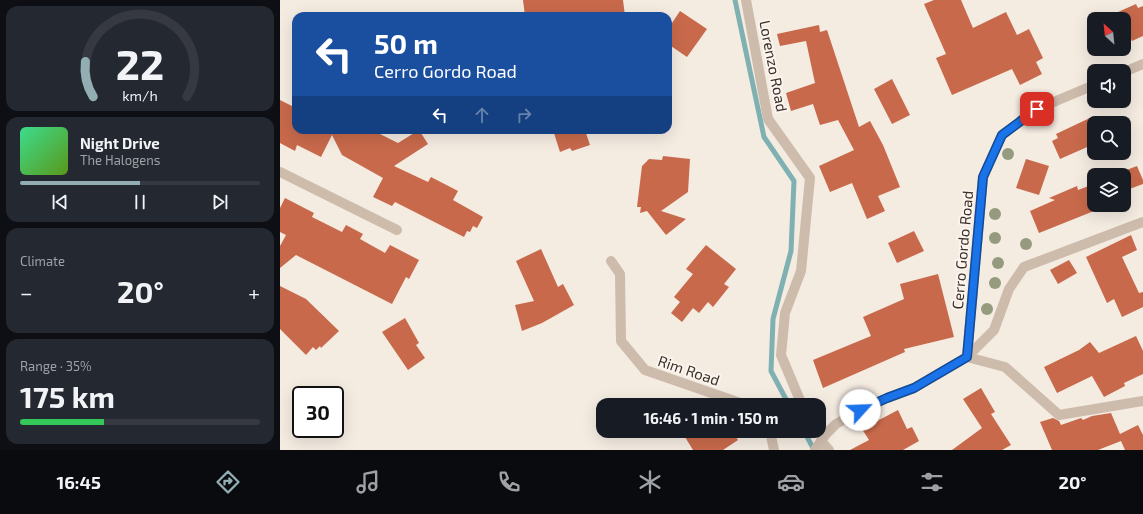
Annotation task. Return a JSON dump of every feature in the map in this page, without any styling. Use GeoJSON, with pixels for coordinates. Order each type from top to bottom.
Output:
{"type":"FeatureCollection","features":[{"type":"Feature","properties":{"kind":"street","name":"Lorenzo Road"},"geometry":{"type":"LineString","coordinates":[[746,0],[768,119],[810,178],[801,271],[785,313],[781,355],[799,398]]}},
{"type":"Feature","properties":{"kind":"street"},"geometry":{"type":"LineString","coordinates":[[1131,69],[1143,64]]}},
{"type":"Feature","properties":{"kind":"street","name":"Cerro Gordo Road"},"geometry":{"type":"LineString","coordinates":[[967,357],[983,177],[1002,135],[1037,109],[1087,88]]}},
{"type":"Feature","properties":{"kind":"street"},"geometry":{"type":"LineString","coordinates":[[280,172],[397,230]]}},
{"type":"Feature","properties":{"kind":"street"},"geometry":{"type":"LineString","coordinates":[[826,432],[836,424],[860,410],[914,388],[967,357],[994,330],[1009,289],[1024,267],[1143,222]]}},
{"type":"Feature","properties":{"kind":"street","name":"Rim Road"},"geometry":{"type":"LineString","coordinates":[[611,261],[620,274],[621,341],[645,370],[726,398]]}},
{"type":"Feature","properties":{"kind":"street"},"geometry":{"type":"LineString","coordinates":[[967,357],[1005,367],[1059,414],[1143,402]]}},
{"type":"Feature","properties":{"kind":"street"},"geometry":{"type":"LineString","coordinates":[[771,438],[774,450]]}},
{"type":"Feature","properties":{"kind":"street"},"geometry":{"type":"LineString","coordinates":[[815,450],[821,438]]}},
{"type":"Feature","properties":{"kind":"street"},"geometry":{"type":"LineString","coordinates":[[823,438],[829,450]]}},
{"type":"Feature","properties":{"kind":"building"},"geometry":{"type":"Polygon","coordinates":[[[523,0],[623,0],[624,12],[524,12],[523,0]]]}},
{"type":"Feature","properties":{"kind":"building"},"geometry":{"type":"Polygon","coordinates":[[[934,0],[961,0],[973,28],[1006,12],[1017,35],[1029,29],[1043,58],[1036,62],[1042,74],[1020,85],[1012,69],[952,95],[936,58],[946,54],[924,4],[934,0]]]}},
{"type":"Feature","properties":{"kind":"building"},"geometry":{"type":"Polygon","coordinates":[[[1136,4],[1138,8],[1143,6],[1143,36],[1132,41],[1131,12],[1118,12],[1136,4]]]}},
{"type":"Feature","properties":{"kind":"building"},"geometry":{"type":"Polygon","coordinates":[[[680,11],[707,29],[687,57],[672,47],[672,23],[680,11]]]}},
{"type":"Feature","properties":{"kind":"building"},"geometry":{"type":"Polygon","coordinates":[[[819,25],[820,32],[827,30],[859,127],[870,121],[883,145],[900,187],[878,196],[885,211],[867,219],[852,183],[830,192],[819,166],[854,150],[838,120],[820,125],[813,104],[791,111],[786,93],[815,83],[806,41],[780,46],[777,34],[819,25]]]}},
{"type":"Feature","properties":{"kind":"building"},"geometry":{"type":"Polygon","coordinates":[[[892,79],[910,115],[892,124],[874,89],[892,79]]]}},
{"type":"Feature","properties":{"kind":"building"},"geometry":{"type":"Polygon","coordinates":[[[280,100],[292,106],[292,134],[380,134],[398,143],[413,134],[422,134],[428,144],[394,166],[428,182],[431,177],[458,191],[453,200],[483,217],[477,228],[473,226],[470,232],[467,231],[464,237],[395,202],[392,206],[373,197],[383,178],[342,155],[332,135],[321,157],[297,145],[295,151],[280,143],[280,100]]]}},
{"type":"Feature","properties":{"kind":"building"},"geometry":{"type":"Polygon","coordinates":[[[1087,119],[1087,147],[1060,159],[1052,141],[1058,138],[1056,134],[1087,119]]]}},
{"type":"Feature","properties":{"kind":"building"},"geometry":{"type":"Polygon","coordinates":[[[554,134],[586,134],[590,145],[572,151],[570,148],[560,152],[554,134]]]}},
{"type":"Feature","properties":{"kind":"building"},"geometry":{"type":"Polygon","coordinates":[[[663,156],[690,159],[688,192],[661,211],[686,219],[666,235],[647,211],[640,213],[641,207],[637,207],[642,166],[649,159],[662,160],[663,156]]]}},
{"type":"Feature","properties":{"kind":"building"},"geometry":{"type":"Polygon","coordinates":[[[1026,159],[1049,166],[1039,195],[1016,188],[1026,159]]]}},
{"type":"Feature","properties":{"kind":"building"},"geometry":{"type":"Polygon","coordinates":[[[1137,166],[1143,180],[1143,184],[1131,188],[1131,168],[1137,166]]]}},
{"type":"Feature","properties":{"kind":"building"},"geometry":{"type":"Polygon","coordinates":[[[1077,186],[1078,190],[1087,187],[1087,212],[1092,212],[1039,233],[1030,211],[1055,200],[1049,198],[1077,186]]]}},
{"type":"Feature","properties":{"kind":"building"},"geometry":{"type":"Polygon","coordinates":[[[285,198],[314,213],[312,217],[342,232],[346,225],[363,234],[360,239],[385,253],[390,245],[419,260],[409,279],[406,277],[392,304],[296,255],[280,268],[280,246],[286,235],[280,232],[280,208],[285,198]]]}},
{"type":"Feature","properties":{"kind":"building"},"geometry":{"type":"Polygon","coordinates":[[[914,231],[924,251],[897,263],[888,243],[914,231]]]}},
{"type":"Feature","properties":{"kind":"building"},"geometry":{"type":"Polygon","coordinates":[[[1131,235],[1137,250],[1122,257],[1139,293],[1143,292],[1143,307],[1122,317],[1114,299],[1107,303],[1086,257],[1131,235]]]}},
{"type":"Feature","properties":{"kind":"building"},"geometry":{"type":"Polygon","coordinates":[[[706,245],[736,269],[724,284],[729,287],[713,307],[708,302],[699,313],[693,308],[682,322],[671,313],[680,302],[674,297],[693,274],[686,269],[706,245]]]}},
{"type":"Feature","properties":{"kind":"building"},"geometry":{"type":"Polygon","coordinates":[[[541,249],[558,287],[563,284],[574,305],[542,323],[522,331],[515,305],[534,301],[516,261],[541,249]]]}},
{"type":"Feature","properties":{"kind":"building"},"geometry":{"type":"Polygon","coordinates":[[[1069,260],[1077,273],[1058,284],[1050,270],[1069,260]]]}},
{"type":"Feature","properties":{"kind":"building"},"geometry":{"type":"Polygon","coordinates":[[[938,274],[954,337],[904,349],[905,352],[823,388],[813,360],[871,336],[863,317],[904,299],[900,284],[938,274]]]}},
{"type":"Feature","properties":{"kind":"building"},"geometry":{"type":"Polygon","coordinates":[[[280,286],[306,299],[339,331],[321,348],[320,346],[316,350],[313,347],[306,355],[280,329],[280,286]]]}},
{"type":"Feature","properties":{"kind":"building"},"geometry":{"type":"Polygon","coordinates":[[[405,318],[419,343],[416,345],[425,358],[408,370],[382,332],[405,318]]]}},
{"type":"Feature","properties":{"kind":"building"},"geometry":{"type":"Polygon","coordinates":[[[1136,336],[1143,351],[1143,374],[1124,383],[1125,386],[1104,397],[1092,376],[1057,393],[1044,367],[1079,350],[1090,342],[1099,353],[1136,336]]]}},
{"type":"Feature","properties":{"kind":"building"},"geometry":{"type":"Polygon","coordinates":[[[981,388],[995,412],[991,414],[1011,445],[1002,450],[952,450],[982,428],[963,399],[981,388]]]}},
{"type":"Feature","properties":{"kind":"building"},"geometry":{"type":"Polygon","coordinates":[[[898,410],[907,429],[912,427],[919,441],[903,450],[850,450],[869,440],[862,429],[898,410]]]}},
{"type":"Feature","properties":{"kind":"building"},"geometry":{"type":"Polygon","coordinates":[[[1111,413],[1120,434],[1138,425],[1143,435],[1143,450],[1125,450],[1121,441],[1098,450],[1052,450],[1040,422],[1053,418],[1059,421],[1061,425],[1081,418],[1083,420],[1092,416],[1111,413]]]}},
{"type":"Feature","properties":{"kind":"building"},"geometry":{"type":"Polygon","coordinates":[[[686,438],[737,438],[738,440],[723,450],[693,450],[686,438]]]}},
{"type":"Feature","properties":{"kind":"waterway"},"geometry":{"type":"LineString","coordinates":[[735,0],[764,137],[794,181],[791,251],[773,319],[771,371],[785,398]]}},
{"type":"Feature","properties":{"kind":"waterway"},"geometry":{"type":"LineString","coordinates":[[808,438],[814,450]]}},
{"type":"Feature","properties":{"kind":"route"},"geometry":{"type":"LineString","coordinates":[[860,410],[914,388],[967,357],[983,177],[1002,135],[1037,109]]}}]}
